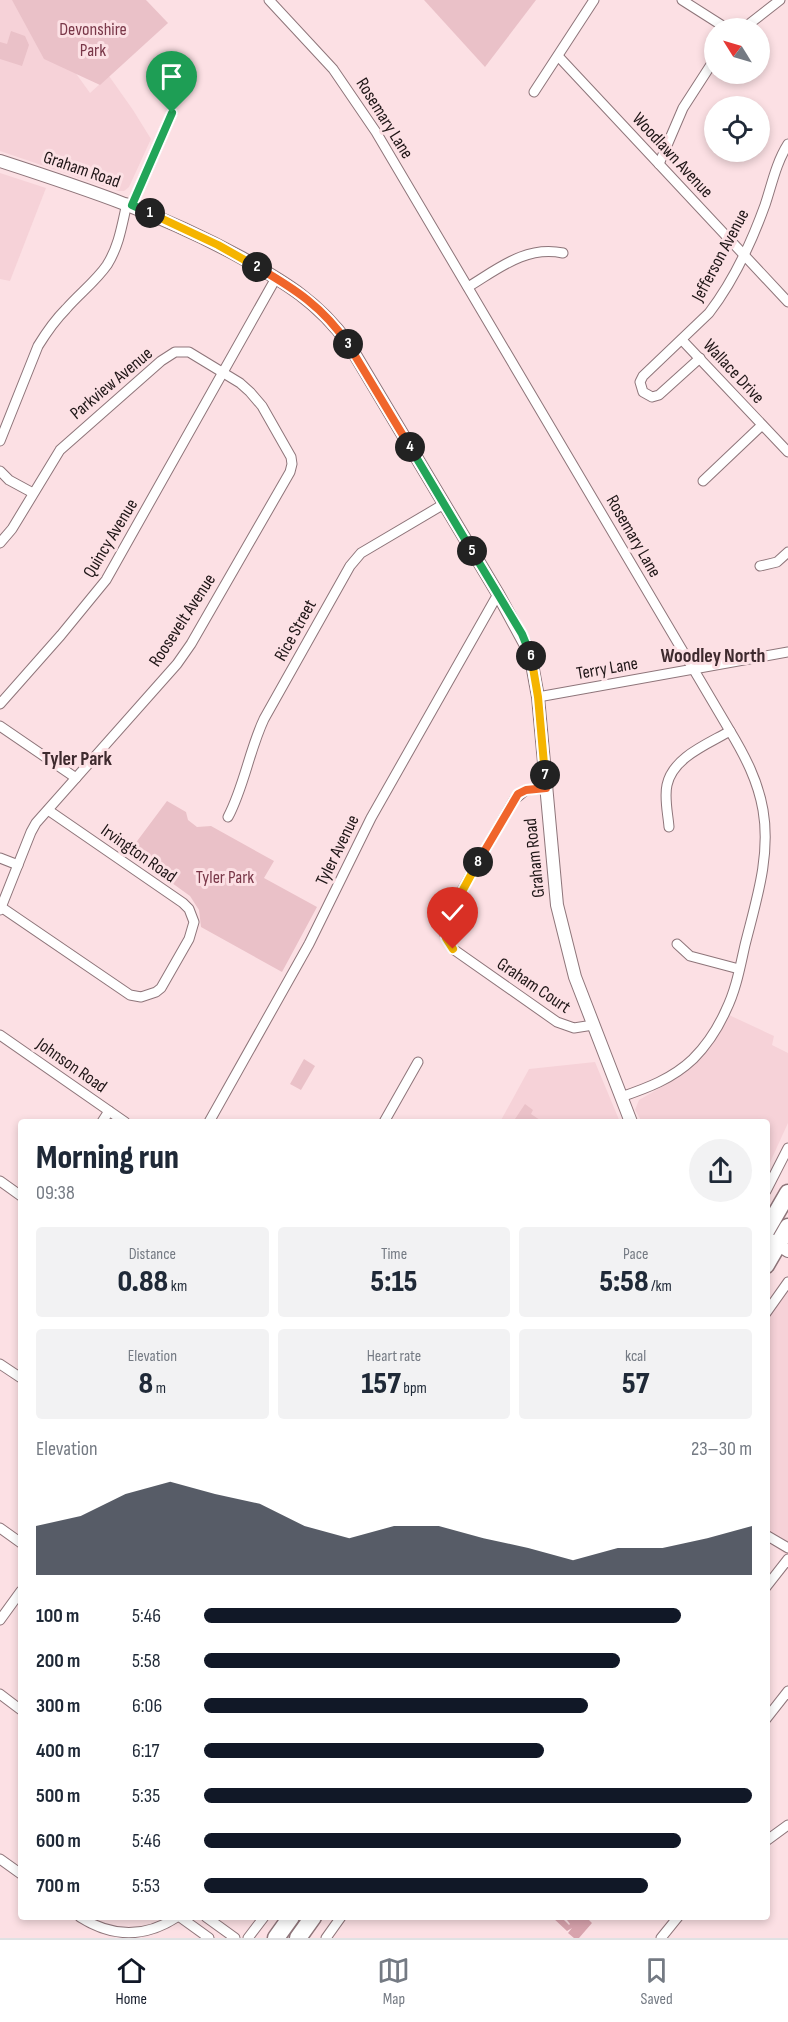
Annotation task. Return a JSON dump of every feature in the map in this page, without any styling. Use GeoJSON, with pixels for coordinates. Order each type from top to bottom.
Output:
{"type":"FeatureCollection","features":[{"type":"Feature","properties":{"kind":"highway"},"geometry":{"type":"LineString","coordinates":[[770,1224],[788,1193]]}},
{"type":"Feature","properties":{"kind":"highway"},"geometry":{"type":"LineString","coordinates":[[770,1259],[788,1227]]}},
{"type":"Feature","properties":{"kind":"highway"},"geometry":{"type":"LineString","coordinates":[[276,1938],[289,1920]]}},
{"type":"Feature","properties":{"kind":"highway"},"geometry":{"type":"LineString","coordinates":[[298,1938],[311,1920]]}},
{"type":"Feature","properties":{"kind":"street","name":"Rosemary Lane"},"geometry":{"type":"LineString","coordinates":[[269,0],[348,88],[694,669],[745,757],[754,777],[763,811],[765,836],[762,873],[739,969],[726,1010],[717,1028],[694,1058],[666,1079],[621,1097]]}},
{"type":"Feature","properties":{"kind":"street"},"geometry":{"type":"LineString","coordinates":[[534,92],[594,0]]}},
{"type":"Feature","properties":{"kind":"street"},"geometry":{"type":"LineString","coordinates":[[682,0],[710,18]]}},
{"type":"Feature","properties":{"kind":"street"},"geometry":{"type":"LineString","coordinates":[[757,18],[780,0]]}},
{"type":"Feature","properties":{"kind":"street","name":"Woodlawn Avenue"},"geometry":{"type":"LineString","coordinates":[[558,56],[788,302]]}},
{"type":"Feature","properties":{"kind":"street"},"geometry":{"type":"LineString","coordinates":[[659,165],[683,108],[704,75]]}},
{"type":"Feature","properties":{"kind":"street"},"geometry":{"type":"LineString","coordinates":[[0,441],[38,346],[66,309],[97,277],[112,255],[129,204],[172,113]]}},
{"type":"Feature","properties":{"kind":"street","name":"Jefferson Avenue"},"geometry":{"type":"LineString","coordinates":[[700,358],[659,395],[652,397],[643,392],[640,382],[643,376],[718,302],[743,254],[765,203],[777,164],[788,144]]}},
{"type":"Feature","properties":{"kind":"street","name":"Graham Road"},"geometry":{"type":"LineString","coordinates":[[0,161],[129,204],[218,245],[306,298],[336,326],[354,352],[498,594],[530,653],[538,697],[557,905],[575,977],[630,1119]]}},
{"type":"Feature","properties":{"kind":"street"},"geometry":{"type":"LineString","coordinates":[[468,286],[523,255],[543,250],[563,253]]}},
{"type":"Feature","properties":{"kind":"street"},"geometry":{"type":"LineString","coordinates":[[223,372],[276,278]]}},
{"type":"Feature","properties":{"kind":"street","name":"Wallace Drive"},"geometry":{"type":"LineString","coordinates":[[682,340],[788,452]]}},
{"type":"Feature","properties":{"kind":"street","name":"Parkview Avenue"},"geometry":{"type":"LineString","coordinates":[[0,543],[12,529],[48,467],[71,439],[170,354],[189,352],[223,372]]}},
{"type":"Feature","properties":{"kind":"street","name":"Quincy Avenue"},"geometry":{"type":"LineString","coordinates":[[0,704],[106,580],[223,372]]}},
{"type":"Feature","properties":{"kind":"street","name":"Roosevelt Avenue"},"geometry":{"type":"LineString","coordinates":[[1,909],[31,832],[187,651],[292,469],[289,450],[262,406],[250,392],[223,372]]}},
{"type":"Feature","properties":{"kind":"street"},"geometry":{"type":"LineString","coordinates":[[703,481],[762,425]]}},
{"type":"Feature","properties":{"kind":"street"},"geometry":{"type":"LineString","coordinates":[[0,471],[9,480],[33,493]]}},
{"type":"Feature","properties":{"kind":"street","name":"Rice Street"},"geometry":{"type":"LineString","coordinates":[[228,817],[238,796],[249,757],[264,719],[354,560],[361,553],[444,504]]}},
{"type":"Feature","properties":{"kind":"street"},"geometry":{"type":"LineString","coordinates":[[760,566],[777,562],[788,552]]}},
{"type":"Feature","properties":{"kind":"street","name":"Tyler Avenue"},"geometry":{"type":"LineString","coordinates":[[211,1119],[309,944],[371,819],[498,594]]}},
{"type":"Feature","properties":{"kind":"street","name":"Terry Lane"},"geometry":{"type":"LineString","coordinates":[[538,697],[788,652]]}},
{"type":"Feature","properties":{"kind":"street"},"geometry":{"type":"LineString","coordinates":[[0,726],[76,778]]}},
{"type":"Feature","properties":{"kind":"street"},"geometry":{"type":"LineString","coordinates":[[669,827],[667,784],[675,768],[687,756],[730,731]]}},
{"type":"Feature","properties":{"kind":"street","name":"Graham Court"},"geometry":{"type":"LineString","coordinates":[[546,788],[526,790],[514,800],[446,918],[440,936],[453,949],[557,1022],[574,1028],[593,1025]]}},
{"type":"Feature","properties":{"kind":"street","name":"Irvington Road"},"geometry":{"type":"LineString","coordinates":[[1,909],[135,997],[149,995],[161,988],[189,939],[194,922],[189,909],[183,903],[48,810]]}},
{"type":"Feature","properties":{"kind":"street"},"geometry":{"type":"LineString","coordinates":[[0,858],[18,865]]}},
{"type":"Feature","properties":{"kind":"street"},"geometry":{"type":"LineString","coordinates":[[677,944],[690,956],[739,969]]}},
{"type":"Feature","properties":{"kind":"street","name":"Johnson Road"},"geometry":{"type":"LineString","coordinates":[[0,1035],[121,1119]]}},
{"type":"Feature","properties":{"kind":"street"},"geometry":{"type":"LineString","coordinates":[[386,1119],[418,1062]]}},
{"type":"Feature","properties":{"kind":"street"},"geometry":{"type":"LineString","coordinates":[[104,1119],[110,1111]]}},
{"type":"Feature","properties":{"kind":"street"},"geometry":{"type":"LineString","coordinates":[[770,1183],[788,1148]]}},
{"type":"Feature","properties":{"kind":"street"},"geometry":{"type":"LineString","coordinates":[[0,1181],[18,1194]]}},
{"type":"Feature","properties":{"kind":"street"},"geometry":{"type":"LineString","coordinates":[[770,1307],[788,1282]]}},
{"type":"Feature","properties":{"kind":"street"},"geometry":{"type":"LineString","coordinates":[[0,1364],[18,1376]]}},
{"type":"Feature","properties":{"kind":"street"},"geometry":{"type":"LineString","coordinates":[[0,1527],[18,1541]]}},
{"type":"Feature","properties":{"kind":"street"},"geometry":{"type":"LineString","coordinates":[[770,1537],[788,1548]]}},
{"type":"Feature","properties":{"kind":"street"},"geometry":{"type":"LineString","coordinates":[[770,1582],[788,1560]]}},
{"type":"Feature","properties":{"kind":"street"},"geometry":{"type":"LineString","coordinates":[[0,1620],[18,1596]]}},
{"type":"Feature","properties":{"kind":"street"},"geometry":{"type":"LineString","coordinates":[[770,1714],[788,1691]]}},
{"type":"Feature","properties":{"kind":"street"},"geometry":{"type":"LineString","coordinates":[[0,1694],[18,1708]]}},
{"type":"Feature","properties":{"kind":"street"},"geometry":{"type":"LineString","coordinates":[[770,1839],[788,1825]]}},
{"type":"Feature","properties":{"kind":"street"},"geometry":{"type":"LineString","coordinates":[[0,1859],[18,1872]]}},
{"type":"Feature","properties":{"kind":"street"},"geometry":{"type":"LineString","coordinates":[[85,1920],[104,1932],[128,1937],[160,1930],[175,1920]]}},
{"type":"Feature","properties":{"kind":"street"},"geometry":{"type":"LineString","coordinates":[[183,1920],[209,1938]]}},
{"type":"Feature","properties":{"kind":"street"},"geometry":{"type":"LineString","coordinates":[[210,1920],[235,1938]]}},
{"type":"Feature","properties":{"kind":"street"},"geometry":{"type":"LineString","coordinates":[[248,1938],[262,1920]]}},
{"type":"Feature","properties":{"kind":"street"},"geometry":{"type":"LineString","coordinates":[[326,1938],[338,1920]]}},
{"type":"Feature","properties":{"kind":"street"},"geometry":{"type":"LineString","coordinates":[[660,1938],[675,1920]]}},
{"type":"Feature","properties":{"kind":"shaded area"},"geometry":{"type":"Polygon","coordinates":[[[0,0],[23,0],[90,93],[109,76],[133,110],[151,139],[129,187],[124,191],[118,191],[0,151],[0,0]]]}},
{"type":"Feature","properties":{"kind":"shaded area"},"geometry":{"type":"Polygon","coordinates":[[[0,173],[46,188],[10,281],[0,279],[0,173]]]}},
{"type":"Feature","properties":{"kind":"shaded area"},"geometry":{"type":"Polygon","coordinates":[[[729,1015],[774,1036],[772,1045],[788,1053],[788,1123],[770,1162],[770,1119],[640,1119],[635,1110],[639,1100],[677,1078],[708,1048],[729,1015]]]}},
{"type":"Feature","properties":{"kind":"shaded area"},"geometry":{"type":"Polygon","coordinates":[[[595,1062],[619,1119],[502,1119],[529,1069],[595,1062]]]}},
{"type":"Feature","properties":{"kind":"shaded area"},"geometry":{"type":"Polygon","coordinates":[[[788,1285],[788,1556],[770,1543],[770,1314],[788,1285]]]}},
{"type":"Feature","properties":{"kind":"shaded area"},"geometry":{"type":"Polygon","coordinates":[[[555,1920],[564,1920],[569,1925],[567,1920],[589,1920],[592,1923],[579,1938],[574,1938],[568,1933],[572,1928],[567,1931],[555,1920]]]}},
{"type":"Feature","properties":{"kind":"green space","name":"Devonshire Park"},"geometry":{"type":"Polygon","coordinates":[[[12,0],[146,0],[168,23],[100,85],[44,59],[12,0]]]}},
{"type":"Feature","properties":{"kind":"green space"},"geometry":{"type":"Polygon","coordinates":[[[424,0],[536,0],[485,67],[424,0]]]}},
{"type":"Feature","properties":{"kind":"green space"},"geometry":{"type":"Polygon","coordinates":[[[11,31],[25,36],[29,45],[22,66],[0,59],[0,42],[7,44],[11,31]]]}},
{"type":"Feature","properties":{"kind":"green space","name":"Tyler Park"},"geometry":{"type":"Polygon","coordinates":[[[167,801],[186,812],[188,820],[197,827],[211,826],[274,861],[264,878],[317,907],[282,972],[201,927],[199,910],[190,896],[129,852],[167,801]]]}},
{"type":"Feature","properties":{"kind":"green space"},"geometry":{"type":"Polygon","coordinates":[[[304,1059],[315,1066],[301,1090],[290,1084],[304,1059]]]}},
{"type":"Feature","properties":{"kind":"green space"},"geometry":{"type":"Polygon","coordinates":[[[525,1104],[533,1110],[531,1114],[538,1119],[515,1119],[525,1104]]]}},
{"type":"Feature","properties":{"kind":"district","name":"Woodley North"},"geometry":{"type":"Point","coordinates":[713,655]}},
{"type":"Feature","properties":{"kind":"district","name":"Tyler Park"},"geometry":{"type":"Point","coordinates":[77,758]}},
{"type":"Feature","properties":{"kind":"route"},"geometry":{"type":"LineString","coordinates":[[172,113],[132,205],[218,245],[256,266],[306,298],[336,326],[522,634],[530,653],[538,697],[546,788],[526,790],[518,794],[514,800],[446,918],[444,931],[453,949]]}}]}
